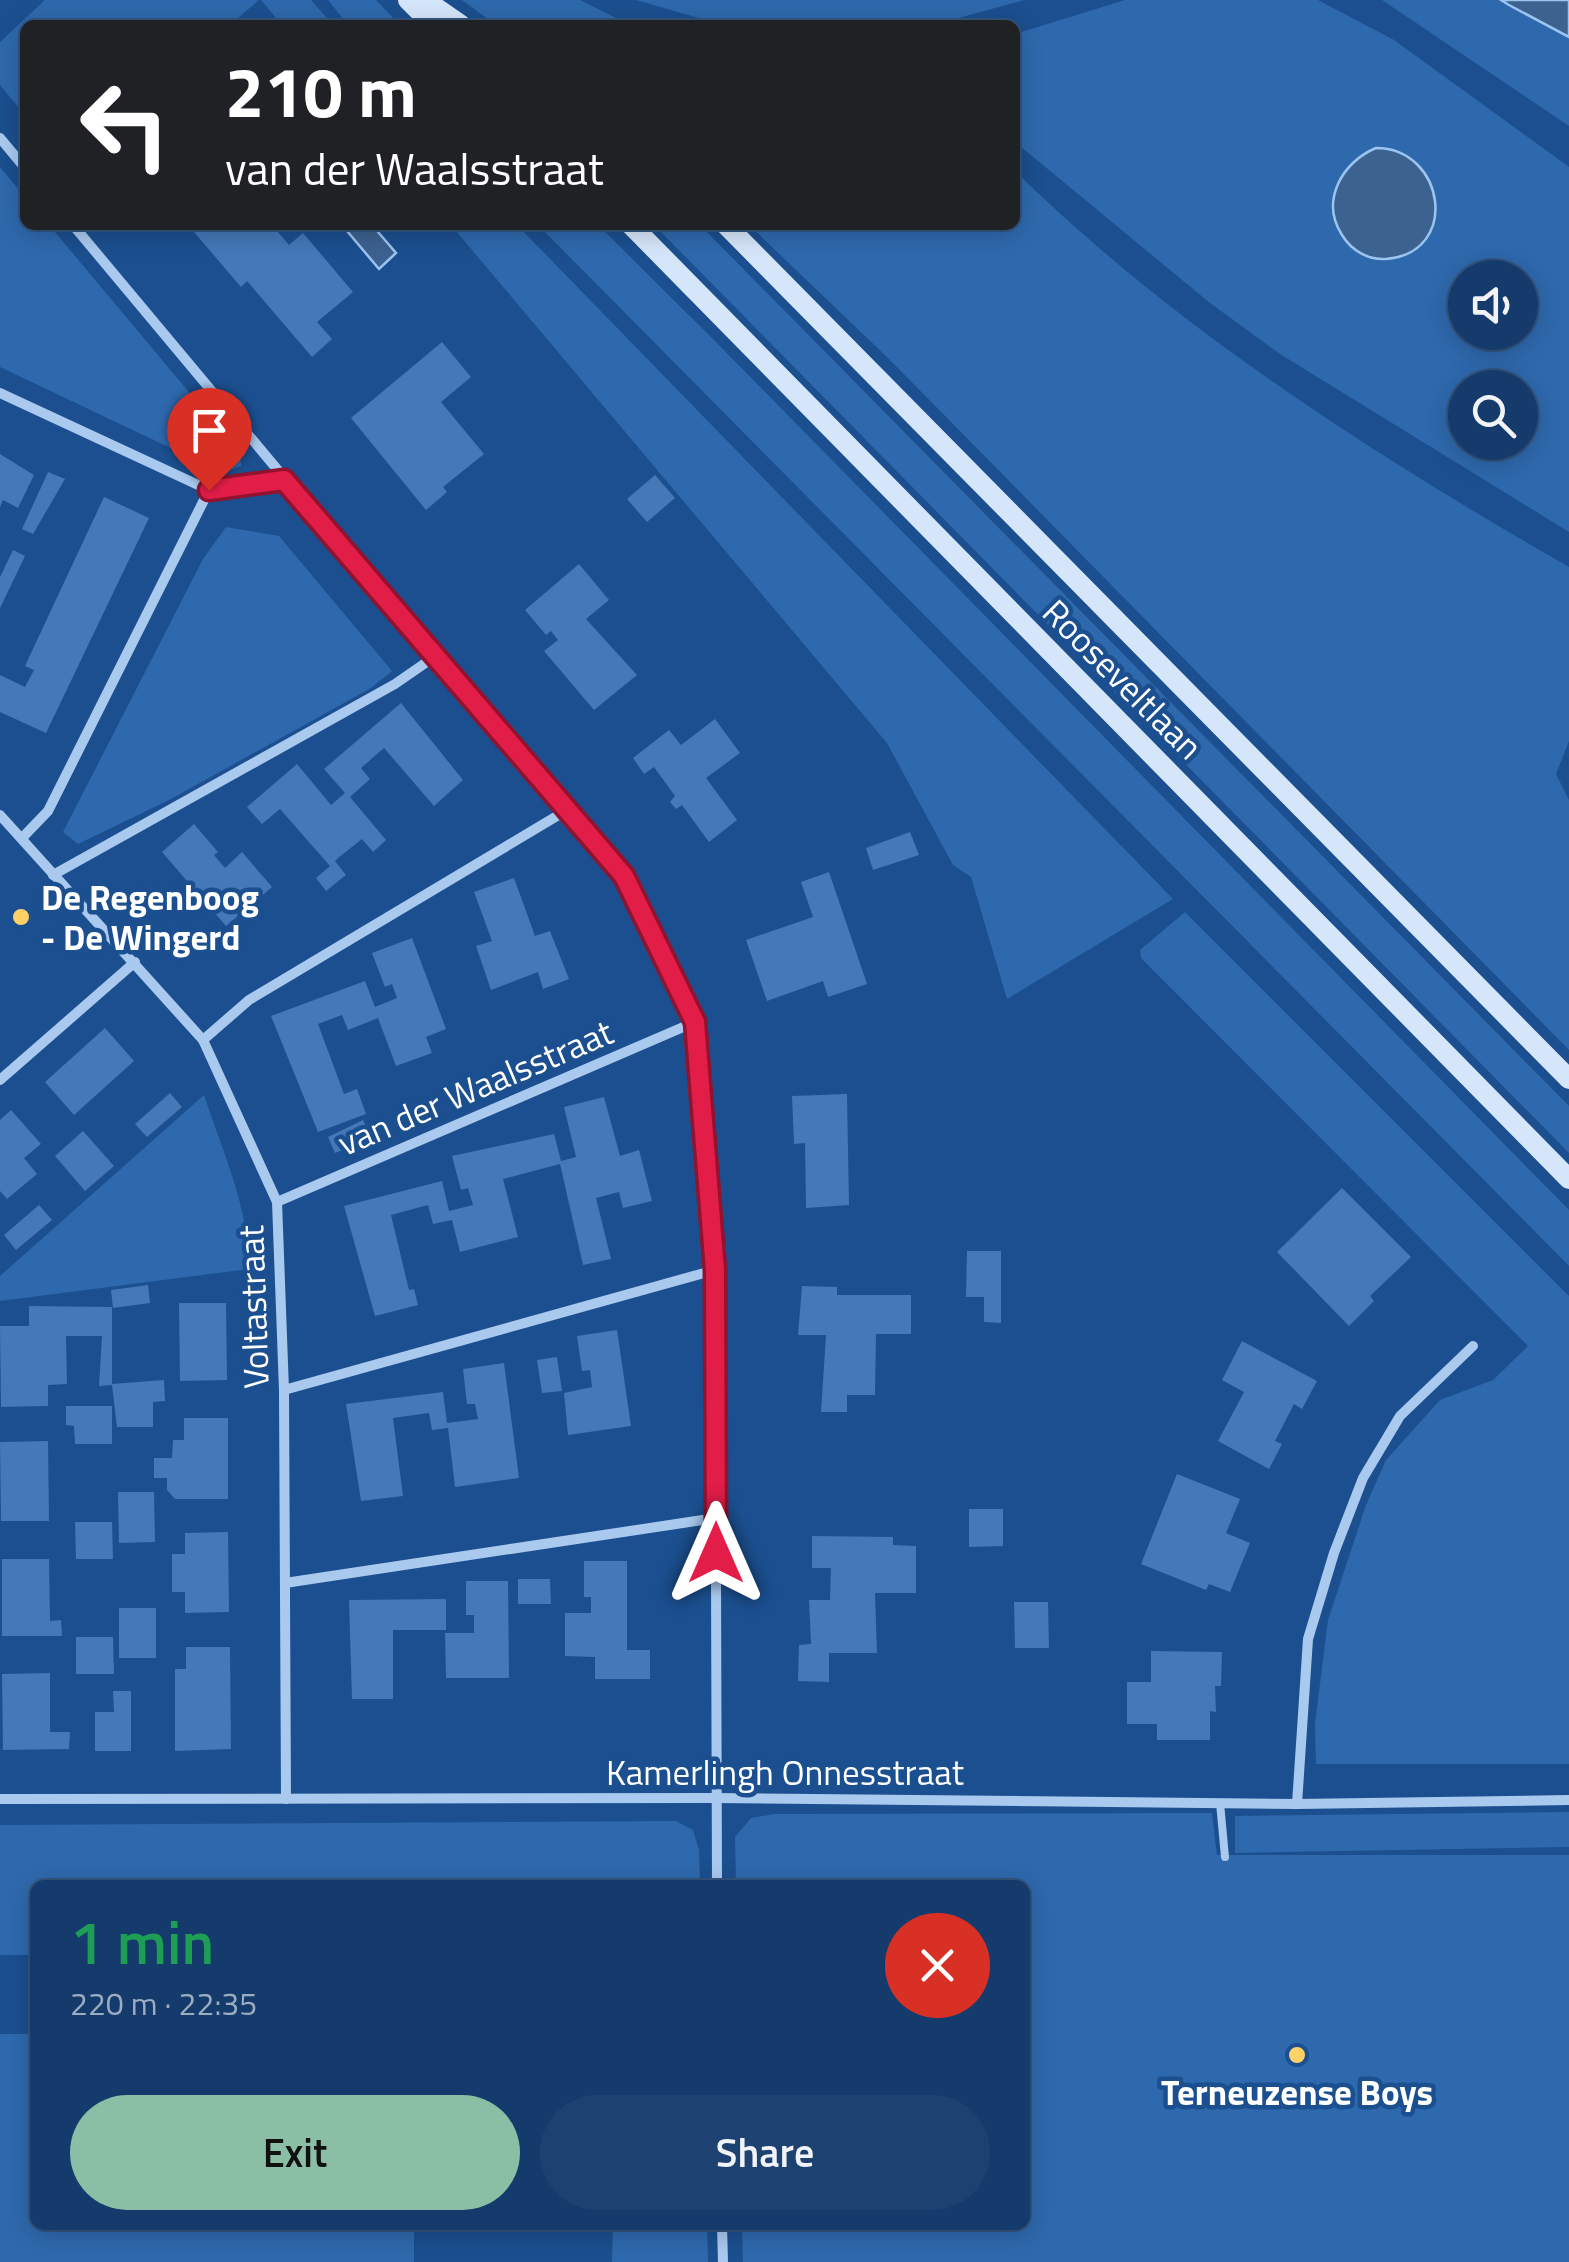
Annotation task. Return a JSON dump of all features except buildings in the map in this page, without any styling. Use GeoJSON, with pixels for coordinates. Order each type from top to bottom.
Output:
{"type":"FeatureCollection","features":[{"type":"Feature","properties":{"kind":"main road"},"geometry":{"type":"LineString","coordinates":[[408,0],[428,20]]}},
{"type":"Feature","properties":{"kind":"main road"},"geometry":{"type":"LineString","coordinates":[[426,0],[454,20]]}},
{"type":"Feature","properties":{"kind":"main road","name":"Rooseveltlaan"},"geometry":{"type":"LineString","coordinates":[[636,230],[1569,1179]]}},
{"type":"Feature","properties":{"kind":"main road","name":"Rooseveltlaan"},"geometry":{"type":"LineString","coordinates":[[731,230],[1569,1079]]}},
{"type":"Feature","properties":{"kind":"street"},"geometry":{"type":"LineString","coordinates":[[0,138],[20,162]]}},
{"type":"Feature","properties":{"kind":"street"},"geometry":{"type":"LineString","coordinates":[[77,230],[284,480],[624,876],[695,1022],[715,1270],[717,1880]]}},
{"type":"Feature","properties":{"kind":"street"},"geometry":{"type":"LineString","coordinates":[[0,393],[209,490],[284,480]]}},
{"type":"Feature","properties":{"kind":"street"},"geometry":{"type":"LineString","coordinates":[[23,837],[48,811],[209,490]]}},
{"type":"Feature","properties":{"kind":"street"},"geometry":{"type":"LineString","coordinates":[[54,875],[396,684],[434,657]]}},
{"type":"Feature","properties":{"kind":"street"},"geometry":{"type":"LineString","coordinates":[[202,1040],[250,1000],[567,810]]}},
{"type":"Feature","properties":{"kind":"street","name":"Voltastraat"},"geometry":{"type":"LineString","coordinates":[[0,815],[202,1040],[277,1202],[284,1390],[286,1799]]}},
{"type":"Feature","properties":{"kind":"street"},"geometry":{"type":"LineString","coordinates":[[0,1080],[134,962]]}},
{"type":"Feature","properties":{"kind":"street","name":"van der Waalsstraat"},"geometry":{"type":"LineString","coordinates":[[277,1202],[695,1022]]}},
{"type":"Feature","properties":{"kind":"street"},"geometry":{"type":"LineString","coordinates":[[284,1390],[715,1270]]}},
{"type":"Feature","properties":{"kind":"street"},"geometry":{"type":"LineString","coordinates":[[1297,1804],[1308,1639],[1334,1553],[1363,1478],[1400,1416],[1474,1346]]}},
{"type":"Feature","properties":{"kind":"street"},"geometry":{"type":"LineString","coordinates":[[285,1583],[716,1518]]}},
{"type":"Feature","properties":{"kind":"street","name":"Kamerlingh Onnesstraat"},"geometry":{"type":"LineString","coordinates":[[0,1798],[716,1798],[1297,1804],[1569,1800]]}},
{"type":"Feature","properties":{"kind":"street"},"geometry":{"type":"LineString","coordinates":[[722,2230],[724,2262]]}},
{"type":"Feature","properties":{"kind":"lane"},"geometry":{"type":"LineString","coordinates":[[1220,1803],[1225,1857]]}},
{"type":"Feature","properties":{"kind":"shaded area"},"geometry":{"type":"Polygon","coordinates":[[[45,0],[259,0],[236,20],[24,20],[45,0]]]}},
{"type":"Feature","properties":{"kind":"shaded area"},"geometry":{"type":"Polygon","coordinates":[[[261,0],[311,0],[329,20],[278,20],[261,0]]]}},
{"type":"Feature","properties":{"kind":"shaded area"},"geometry":{"type":"Polygon","coordinates":[[[328,0],[376,0],[395,20],[344,20],[328,0]]]}},
{"type":"Feature","properties":{"kind":"shaded area"},"geometry":{"type":"Polygon","coordinates":[[[462,0],[580,0],[620,20],[489,20],[462,0]]]}},
{"type":"Feature","properties":{"kind":"shaded area"},"geometry":{"type":"Polygon","coordinates":[[[636,0],[1024,0],[951,20],[706,20],[636,0]]]}},
{"type":"Feature","properties":{"kind":"shaded area"},"geometry":{"type":"Polygon","coordinates":[[[1125,0],[1318,0],[1394,40],[1569,167],[1569,532],[1452,460],[1538,460],[1538,370],[1448,370],[1448,457],[1280,354],[1210,303],[1020,146],[1020,32],[1125,0]]]}},
{"type":"Feature","properties":{"kind":"shaded area"},"geometry":{"type":"Polygon","coordinates":[[[1382,0],[1501,0],[1569,37],[1569,126],[1382,0]]]}},
{"type":"Feature","properties":{"kind":"shaded area"},"geometry":{"type":"Polygon","coordinates":[[[1501,0],[1569,0],[1569,37],[1509,5],[1501,0]]]}},
{"type":"Feature","properties":{"kind":"shaded area"},"geometry":{"type":"Polygon","coordinates":[[[20,23],[20,109],[0,85],[0,42],[20,23]]]}},
{"type":"Feature","properties":{"kind":"shaded area"},"geometry":{"type":"Polygon","coordinates":[[[1376,148],[1399,153],[1417,165],[1429,182],[1435,201],[1434,221],[1426,239],[1410,253],[1386,259],[1367,256],[1351,246],[1342,235],[1333,209],[1344,173],[1376,148]]]}},
{"type":"Feature","properties":{"kind":"shaded area"},"geometry":{"type":"Polygon","coordinates":[[[0,167],[20,191],[20,230],[53,230],[240,453],[241,466],[223,473],[0,367],[0,167]]]}},
{"type":"Feature","properties":{"kind":"shaded area"},"geometry":{"type":"Polygon","coordinates":[[[1020,176],[1142,284],[1279,386],[1423,480],[1569,567],[1569,741],[1556,774],[1569,800],[1569,1050],[888,358],[754,230],[1020,230],[1020,176]]]}},
{"type":"Feature","properties":{"kind":"shaded area"},"geometry":{"type":"Polygon","coordinates":[[[346,230],[376,230],[396,253],[379,269],[346,230]]]}},
{"type":"Feature","properties":{"kind":"shaded area"},"geometry":{"type":"Polygon","coordinates":[[[455,230],[522,230],[1173,899],[1007,999],[971,877],[953,865],[887,743],[455,230]]]}},
{"type":"Feature","properties":{"kind":"shaded area"},"geometry":{"type":"Polygon","coordinates":[[[543,230],[603,230],[713,339],[1569,1210],[1569,1266],[543,230]]]}},
{"type":"Feature","properties":{"kind":"shaded area"},"geometry":{"type":"Polygon","coordinates":[[[659,230],[705,230],[1569,1106],[1569,1153],[659,230]]]}},
{"type":"Feature","properties":{"kind":"shaded area"},"geometry":{"type":"Polygon","coordinates":[[[226,527],[279,536],[392,671],[371,688],[171,799],[78,844],[63,832],[203,559],[226,527]]]}},
{"type":"Feature","properties":{"kind":"shaded area"},"geometry":{"type":"Polygon","coordinates":[[[1185,912],[1569,1296],[1569,1764],[1316,1764],[1315,1724],[1328,1620],[1366,1505],[1386,1460],[1440,1400],[1493,1380],[1528,1346],[1141,958],[1140,950],[1185,912]]]}},
{"type":"Feature","properties":{"kind":"shaded area"},"geometry":{"type":"Polygon","coordinates":[[[204,1095],[240,1202],[249,1269],[0,1301],[0,1276],[204,1095]]]}},
{"type":"Feature","properties":{"kind":"shaded area"},"geometry":{"type":"Polygon","coordinates":[[[1569,1812],[1569,1847],[1235,1853],[1235,1816],[1569,1812]]]}},
{"type":"Feature","properties":{"kind":"shaded area","name":"Terneuzense Boys"},"geometry":{"type":"Polygon","coordinates":[[[1212,1813],[1217,1855],[1569,1855],[1569,2262],[743,2262],[742,2230],[1030,2230],[1030,1880],[736,1880],[735,1837],[751,1818],[775,1814],[1212,1813]]]}},
{"type":"Feature","properties":{"kind":"shaded area"},"geometry":{"type":"Polygon","coordinates":[[[676,1821],[693,1830],[699,1850],[700,1880],[30,1880],[30,1955],[0,1955],[0,1825],[676,1821]]]}},
{"type":"Feature","properties":{"kind":"shaded area"},"geometry":{"type":"Polygon","coordinates":[[[0,2034],[30,2034],[30,2230],[414,2230],[414,2262],[0,2262],[0,2034]]]}},
{"type":"Feature","properties":{"kind":"shaded area"},"geometry":{"type":"Polygon","coordinates":[[[613,2230],[707,2230],[708,2262],[612,2262],[613,2230]]]}},
{"type":"Feature","properties":{"kind":"place","name":"De Regenboog - De Wingerd"},"geometry":{"type":"Point","coordinates":[21,917]}},
{"type":"Feature","properties":{"kind":"place","name":"Terneuzense Boys"},"geometry":{"type":"Point","coordinates":[1297,2055]}},
{"type":"Feature","properties":{"kind":"route"},"geometry":{"type":"LineString","coordinates":[[209,490],[284,480],[624,876],[695,1022],[715,1270],[716,1553]]}}]}
